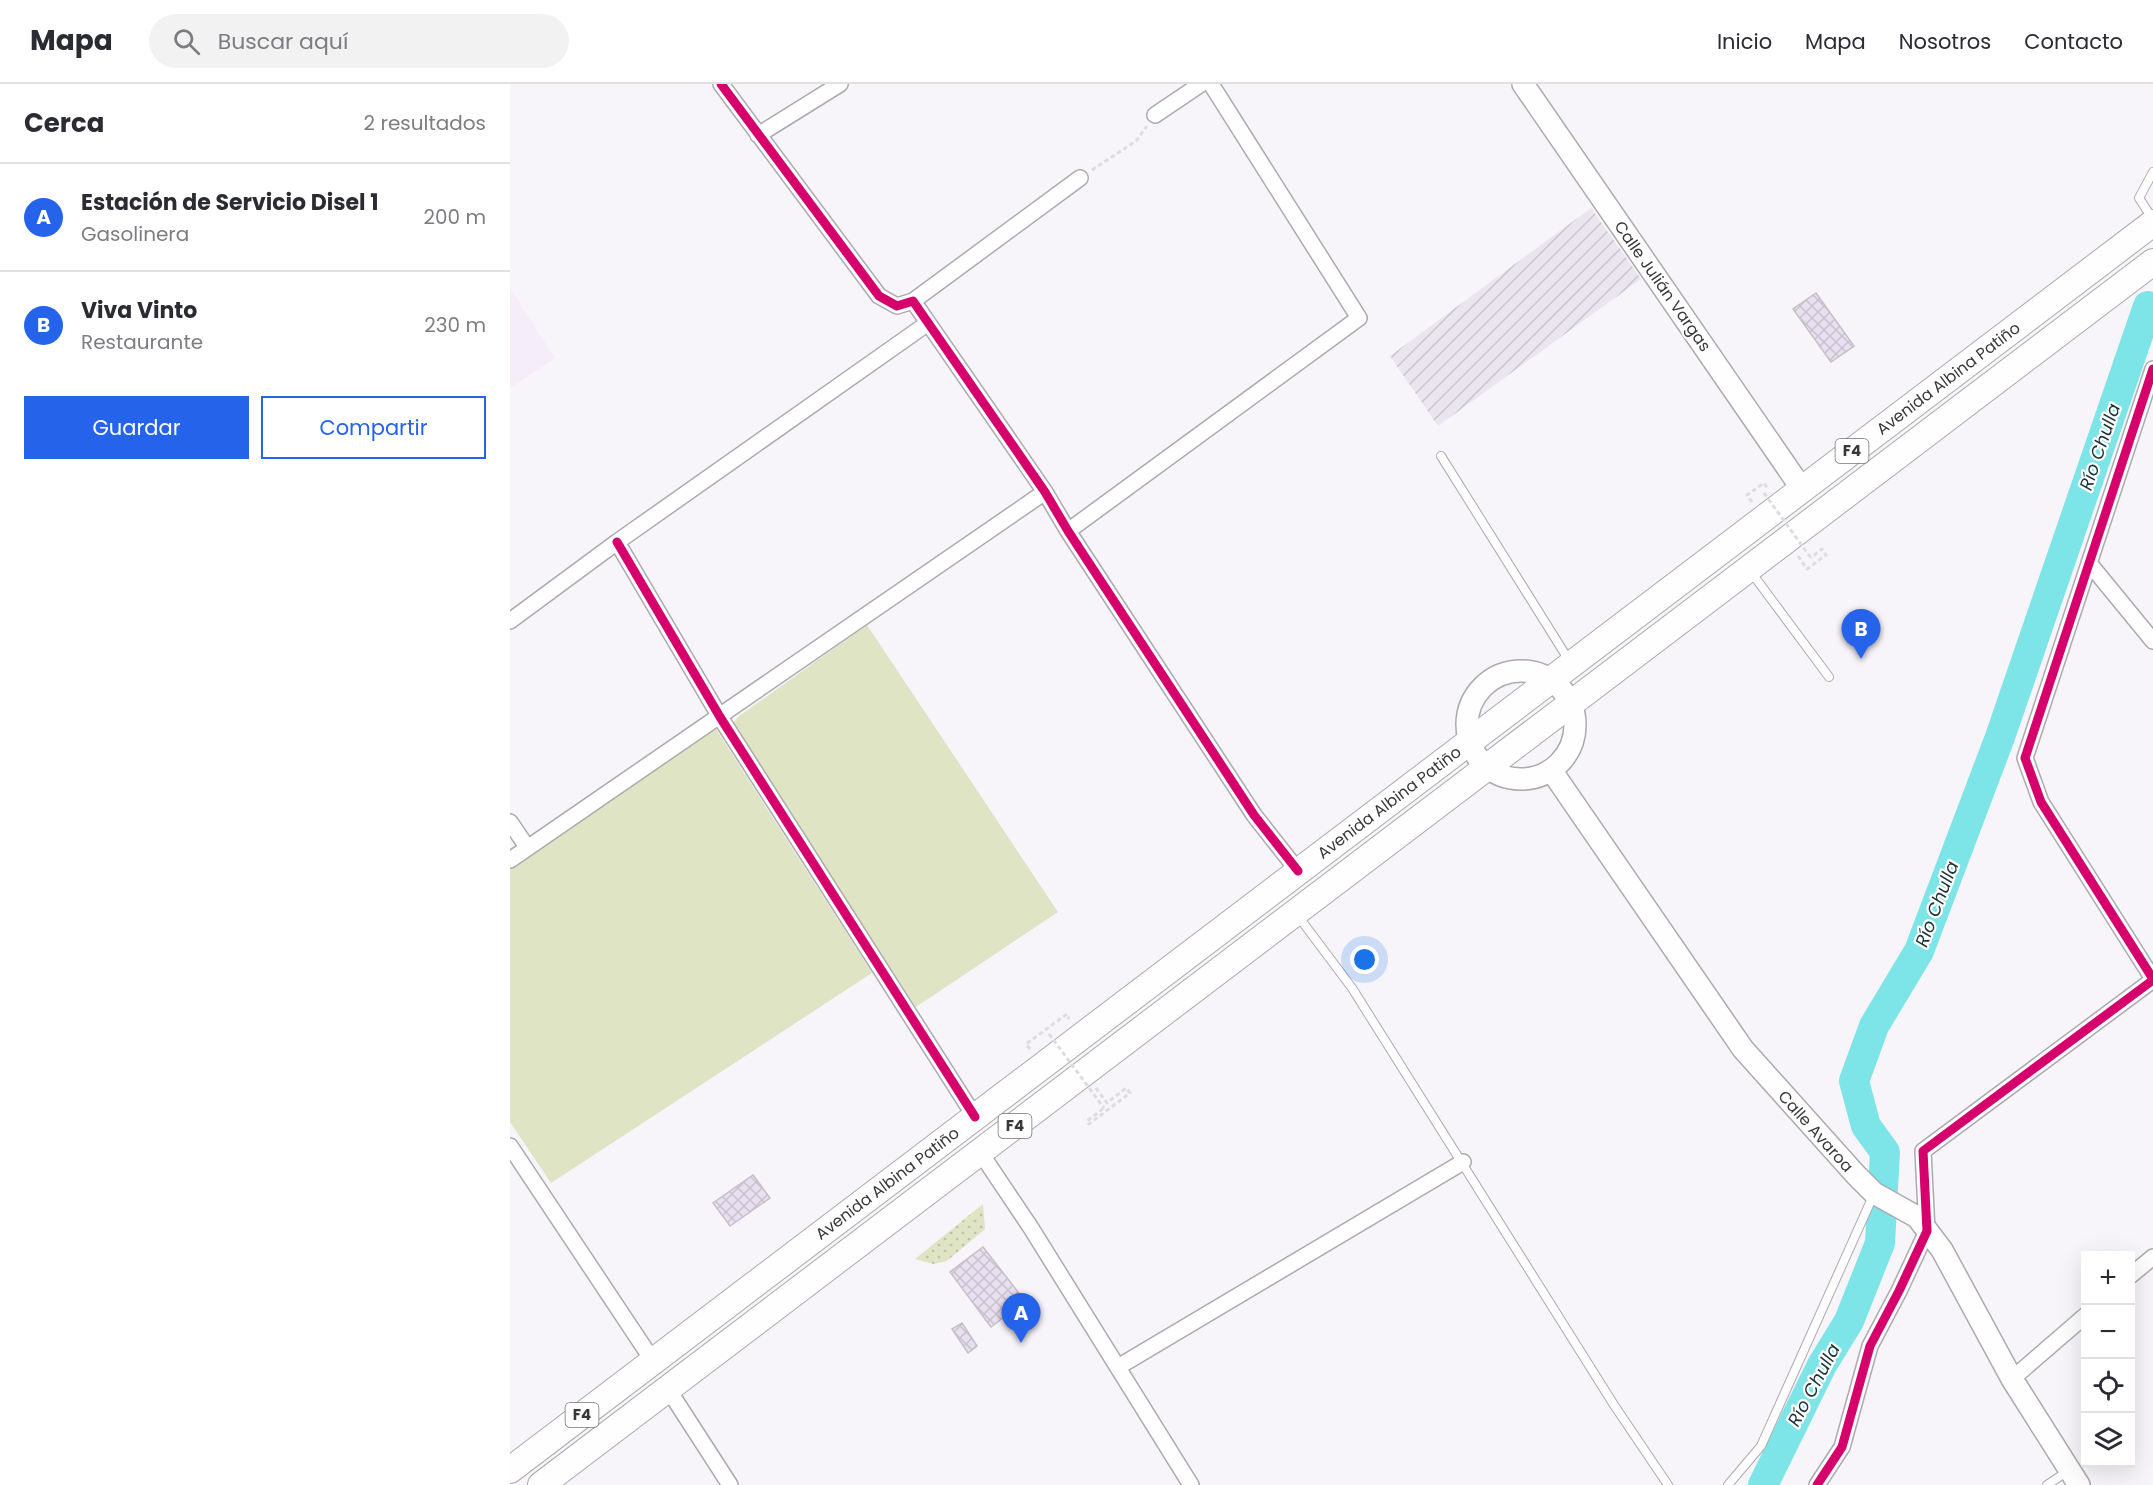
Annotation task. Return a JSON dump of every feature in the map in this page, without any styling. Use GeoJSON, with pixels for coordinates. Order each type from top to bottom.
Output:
{"type":"FeatureCollection","features":[{"type":"Feature","properties":{"kind":"highway","name":"Avenida Albina Patiño"},"geometry":{"type":"LineString","coordinates":[[510,1470],[2153,221]]}},
{"type":"Feature","properties":{"kind":"highway","name":"Avenida Albina Patiño"},"geometry":{"type":"LineString","coordinates":[[541,1485],[2153,262]]}},
{"type":"Feature","properties":{"kind":"main road","name":"Calle Julián Vargas"},"geometry":{"type":"LineString","coordinates":[[1523,84],[1802,489]]}},
{"type":"Feature","properties":{"kind":"main road"},"geometry":{"type":"LineString","coordinates":[[1513,672],[1530,673],[1550,680],[1562,690],[1570,704],[1575,719],[1575,733],[1571,747],[1563,760],[1551,770],[1536,777],[1519,779],[1502,775],[1488,766],[1476,752],[1466,730],[1471,702],[1481,688],[1496,677],[1513,672]]}},
{"type":"Feature","properties":{"kind":"main road","name":"Calle Avaroa"},"geometry":{"type":"LineString","coordinates":[[1551,770],[1743,1049],[1874,1193],[1917,1217],[1928,1231],[1942,1250],[2012,1379],[2075,1478]]}},
{"type":"Feature","properties":{"kind":"street"},"geometry":{"type":"LineString","coordinates":[[721,84],[879,296],[897,306],[913,301],[1080,178]]}},
{"type":"Feature","properties":{"kind":"street"},"geometry":{"type":"LineString","coordinates":[[758,135],[840,84]]}},
{"type":"Feature","properties":{"kind":"street"},"geometry":{"type":"LineString","coordinates":[[1155,115],[1201,84]]}},
{"type":"Feature","properties":{"kind":"street"},"geometry":{"type":"LineString","coordinates":[[1068,531],[1359,318],[1211,84]]}},
{"type":"Feature","properties":{"kind":"street"},"geometry":{"type":"LineString","coordinates":[[913,301],[1045,492],[1068,531],[1254,815],[1298,871]]}},
{"type":"Feature","properties":{"kind":"street"},"geometry":{"type":"LineString","coordinates":[[510,621],[617,542],[928,323]]}},
{"type":"Feature","properties":{"kind":"street"},"geometry":{"type":"LineString","coordinates":[[1817,1485],[1842,1447],[1870,1346],[1928,1231],[1923,1151],[2153,979],[2041,802],[2025,758],[2153,369]]}},
{"type":"Feature","properties":{"kind":"street"},"geometry":{"type":"LineString","coordinates":[[510,860],[1045,492]]}},
{"type":"Feature","properties":{"kind":"street"},"geometry":{"type":"LineString","coordinates":[[617,542],[720,717],[975,1117]]}},
{"type":"Feature","properties":{"kind":"street"},"geometry":{"type":"LineString","coordinates":[[2089,563],[2153,641]]}},
{"type":"Feature","properties":{"kind":"street"},"geometry":{"type":"LineString","coordinates":[[510,822],[527,847]]}},
{"type":"Feature","properties":{"kind":"street"},"geometry":{"type":"LineString","coordinates":[[510,1146],[654,1361]]}},
{"type":"Feature","properties":{"kind":"street"},"geometry":{"type":"LineString","coordinates":[[980,1152],[1031,1227],[1191,1485]]}},
{"type":"Feature","properties":{"kind":"street"},"geometry":{"type":"LineString","coordinates":[[1118,1367],[1463,1162]]}},
{"type":"Feature","properties":{"kind":"street"},"geometry":{"type":"LineString","coordinates":[[2135,1272],[2153,1257]]}},
{"type":"Feature","properties":{"kind":"street"},"geometry":{"type":"LineString","coordinates":[[2012,1379],[2081,1319]]}},
{"type":"Feature","properties":{"kind":"street"},"geometry":{"type":"LineString","coordinates":[[668,1389],[730,1485]]}},
{"type":"Feature","properties":{"kind":"lane"},"geometry":{"type":"LineString","coordinates":[[2153,172],[2139,198],[2153,221]]}},
{"type":"Feature","properties":{"kind":"lane"},"geometry":{"type":"LineString","coordinates":[[1441,456],[1571,664]]}},
{"type":"Feature","properties":{"kind":"lane"},"geometry":{"type":"LineString","coordinates":[[1748,569],[1829,677]]}},
{"type":"Feature","properties":{"kind":"lane"},"geometry":{"type":"LineString","coordinates":[[1295,912],[1352,988],[1614,1405],[1668,1485]]}},
{"type":"Feature","properties":{"kind":"lane"},"geometry":{"type":"LineString","coordinates":[[1728,1485],[1761,1446],[1874,1193]]}},
{"type":"Feature","properties":{"kind":"lane"},"geometry":{"type":"LineString","coordinates":[[2047,1485],[2075,1478]]}},
{"type":"Feature","properties":{"kind":"path"},"geometry":{"type":"LineString","coordinates":[[1080,178],[1136,141],[1155,115]]}},
{"type":"Feature","properties":{"kind":"path"},"geometry":{"type":"LineString","coordinates":[[1764,483],[1747,495],[1752,502],[1764,493],[1811,558],[1822,549],[1826,555],[1807,569]]}},
{"type":"Feature","properties":{"kind":"path"},"geometry":{"type":"LineString","coordinates":[[1036,1044],[1030,1049],[1026,1044],[1067,1014],[1070,1018],[1054,1030]]}},
{"type":"Feature","properties":{"kind":"path"},"geometry":{"type":"LineString","coordinates":[[1043,1039],[1049,1035],[1104,1108],[1087,1120],[1089,1124],[1130,1093],[1126,1088],[1107,1103]]}},
{"type":"Feature","properties":{"kind":"shaded area"},"geometry":{"type":"Polygon","coordinates":[[[1591,208],[1641,279],[1438,426],[1390,356],[1591,208]]]}},
{"type":"Feature","properties":{"kind":"shaded area"},"geometry":{"type":"Polygon","coordinates":[[[510,288],[555,358],[510,388],[510,288]]]}},
{"type":"Feature","properties":{"kind":"green space"},"geometry":{"type":"Polygon","coordinates":[[[867,625],[1058,912],[916,1007],[732,724],[739,716],[867,625]]]}},
{"type":"Feature","properties":{"kind":"green space"},"geometry":{"type":"Polygon","coordinates":[[[716,729],[872,973],[551,1183],[510,1122],[510,868],[703,732],[716,729]]]}},
{"type":"Feature","properties":{"kind":"green space"},"geometry":{"type":"Polygon","coordinates":[[[983,1204],[985,1229],[947,1261],[933,1264],[915,1259],[983,1204]]]}},
{"type":"Feature","properties":{"kind":"building"},"geometry":{"type":"Polygon","coordinates":[[[1816,293],[1854,346],[1831,362],[1793,309],[1816,293]]]}},
{"type":"Feature","properties":{"kind":"building"},"geometry":{"type":"Polygon","coordinates":[[[753,1175],[770,1198],[730,1226],[713,1203],[753,1175]]]}},
{"type":"Feature","properties":{"kind":"building"},"geometry":{"type":"Polygon","coordinates":[[[983,1247],[1025,1301],[991,1327],[950,1272],[983,1247]]]}},
{"type":"Feature","properties":{"kind":"building"},"geometry":{"type":"Polygon","coordinates":[[[962,1323],[977,1346],[968,1353],[952,1329],[962,1323]]]}},
{"type":"Feature","properties":{"kind":"waterway","name":"Río Chulla"},"geometry":{"type":"LineString","coordinates":[[1763,1485],[1822,1365],[1849,1321],[1880,1243],[1885,1152],[1866,1126],[1854,1081],[1874,1026],[1919,951],[2000,737],[2148,306]]}},
{"type":"Feature","properties":{"kind":"cycle path"},"geometry":{"type":"LineString","coordinates":[[721,84],[879,296],[897,306],[913,301],[1045,492],[1068,531],[1254,815],[1298,871]]}},
{"type":"Feature","properties":{"kind":"cycle path"},"geometry":{"type":"LineString","coordinates":[[2153,369],[2025,758],[2041,802],[2153,979]]}},
{"type":"Feature","properties":{"kind":"cycle path"},"geometry":{"type":"LineString","coordinates":[[617,542],[720,717],[975,1117]]}},
{"type":"Feature","properties":{"kind":"cycle path"},"geometry":{"type":"LineString","coordinates":[[1817,1485],[1842,1447],[1870,1346],[1927,1231],[1923,1151],[2153,980]]}},
{"type":"Feature","properties":{"kind":"place","name":"Viva Vinto"},"geometry":{"type":"Point","coordinates":[1861,659]}},
{"type":"Feature","properties":{"kind":"place","name":"Estación de Servicio Disel 1"},"geometry":{"type":"Point","coordinates":[1021,1343]}}]}
